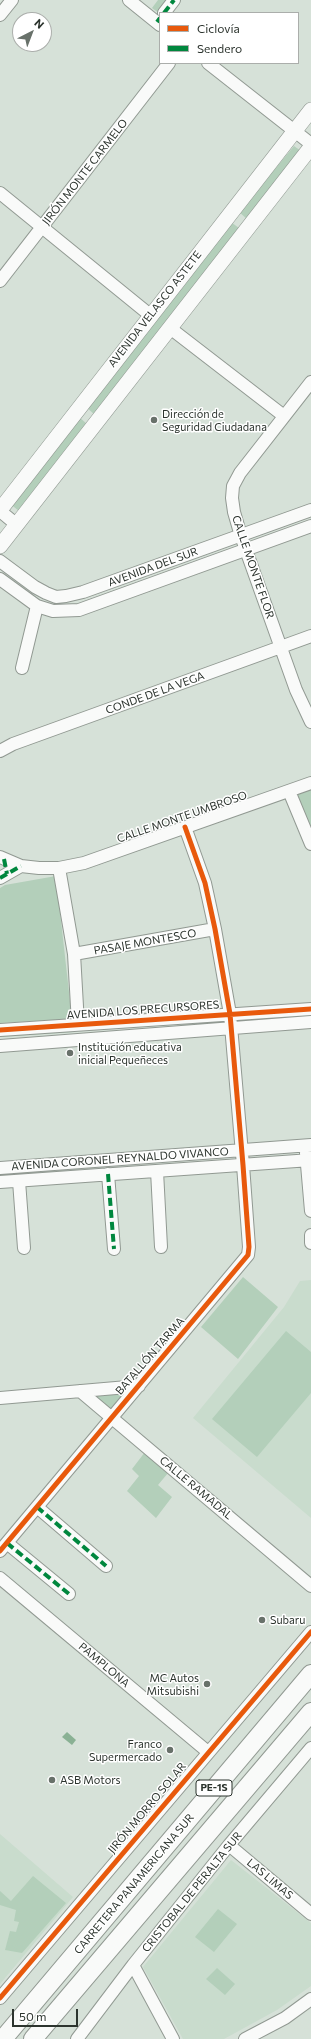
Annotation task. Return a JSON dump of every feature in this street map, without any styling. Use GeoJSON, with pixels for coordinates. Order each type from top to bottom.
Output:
{"type":"FeatureCollection","features":[{"type":"Feature","properties":{"kind":"highway","name":"CARRETERA PANAMERICANA SUR"},"geometry":{"type":"LineString","coordinates":[[3,2039],[311,1674]]}},
{"type":"Feature","properties":{"kind":"highway","name":"CARRETERA PANAMERICANA SUR"},"geometry":{"type":"LineString","coordinates":[[33,2039],[311,1712]]}},
{"type":"Feature","properties":{"kind":"main road","name":"AVENIDA VELASCO ASTETE"},"geometry":{"type":"LineString","coordinates":[[0,510],[229,213],[311,110]]}},
{"type":"Feature","properties":{"kind":"main road"},"geometry":{"type":"LineString","coordinates":[[0,546],[311,146]]}},
{"type":"Feature","properties":{"kind":"main road"},"geometry":{"type":"LineString","coordinates":[[229,213],[248,228]]}},
{"type":"Feature","properties":{"kind":"main road"},"geometry":{"type":"LineString","coordinates":[[78,409],[96,424]]}},
{"type":"Feature","properties":{"kind":"street"},"geometry":{"type":"LineString","coordinates":[[0,15],[12,0]]}},
{"type":"Feature","properties":{"kind":"street"},"geometry":{"type":"LineString","coordinates":[[129,0],[159,18]]}},
{"type":"Feature","properties":{"kind":"street"},"geometry":{"type":"LineString","coordinates":[[165,12],[174,0]]}},
{"type":"Feature","properties":{"kind":"street","name":"JIRÓN MONTE CARMELO"},"geometry":{"type":"LineString","coordinates":[[0,281],[43,228],[168,64]]}},
{"type":"Feature","properties":{"kind":"street"},"geometry":{"type":"LineString","coordinates":[[209,64],[311,146]]}},
{"type":"Feature","properties":{"kind":"street"},"geometry":{"type":"LineString","coordinates":[[0,193],[150,315]]}},
{"type":"Feature","properties":{"kind":"street"},"geometry":{"type":"LineString","coordinates":[[170,328],[284,416]]}},
{"type":"Feature","properties":{"kind":"street","name":"CALLE MONTE FLOR"},"geometry":{"type":"LineString","coordinates":[[311,382],[240,473],[233,486],[232,498],[234,512],[241,536],[296,690],[311,722]]}},
{"type":"Feature","properties":{"kind":"street"},"geometry":{"type":"LineString","coordinates":[[0,510],[17,525]]}},
{"type":"Feature","properties":{"kind":"street","name":"AVENIDA DEL SUR"},"geometry":{"type":"LineString","coordinates":[[0,561],[34,587],[46,594],[56,597],[66,596],[83,592],[311,510]]}},
{"type":"Feature","properties":{"kind":"street","name":"AVENIDA DEL SUR"},"geometry":{"type":"LineString","coordinates":[[0,579],[37,606],[54,611],[79,610],[311,526]]}},
{"type":"Feature","properties":{"kind":"street"},"geometry":{"type":"LineString","coordinates":[[22,668],[37,606]]}},
{"type":"Feature","properties":{"kind":"street","name":"CONDE DE LA VEGA"},"geometry":{"type":"LineString","coordinates":[[0,751],[12,744],[119,707],[311,636]]}},
{"type":"Feature","properties":{"kind":"street","name":"CALLE MONTE UMBROSO"},"geometry":{"type":"LineString","coordinates":[[2,858],[21,866],[59,868],[84,863],[311,783]]}},
{"type":"Feature","properties":{"kind":"street"},"geometry":{"type":"LineString","coordinates":[[289,791],[311,844]]}},
{"type":"Feature","properties":{"kind":"street"},"geometry":{"type":"LineString","coordinates":[[185,827],[205,883],[215,929],[231,1027]]}},
{"type":"Feature","properties":{"kind":"street"},"geometry":{"type":"LineString","coordinates":[[2,858],[3,876],[21,866]]}},
{"type":"Feature","properties":{"kind":"street"},"geometry":{"type":"LineString","coordinates":[[59,868],[74,954],[78,1024]]}},
{"type":"Feature","properties":{"kind":"street","name":"PASAJE MONTESCO"},"geometry":{"type":"LineString","coordinates":[[74,954],[215,929]]}},
{"type":"Feature","properties":{"kind":"street","name":"AVENIDA LOS PRECURSORES"},"geometry":{"type":"LineString","coordinates":[[0,1030],[311,1009]]}},
{"type":"Feature","properties":{"kind":"street"},"geometry":{"type":"LineString","coordinates":[[0,1046],[311,1022]]}},
{"type":"Feature","properties":{"kind":"street","name":"BATALLÓN TARMA"},"geometry":{"type":"LineString","coordinates":[[3,1547],[248,1255],[249,1247],[244,1165],[231,1027]]}},
{"type":"Feature","properties":{"kind":"street"},"geometry":{"type":"LineString","coordinates":[[308,1145],[311,1211]]}},
{"type":"Feature","properties":{"kind":"street","name":"AVENIDA CORONEL REYNALDO VIVANCO"},"geometry":{"type":"LineString","coordinates":[[0,1168],[308,1145]]}},
{"type":"Feature","properties":{"kind":"street","name":"AVENIDA CORONEL REYNALDO VIVANCO"},"geometry":{"type":"LineString","coordinates":[[0,1182],[309,1160]]}},
{"type":"Feature","properties":{"kind":"street"},"geometry":{"type":"LineString","coordinates":[[87,1162],[88,1176]]}},
{"type":"Feature","properties":{"kind":"street"},"geometry":{"type":"LineString","coordinates":[[157,1171],[161,1247]]}},
{"type":"Feature","properties":{"kind":"street"},"geometry":{"type":"LineString","coordinates":[[108,1174],[114,1248]]}},
{"type":"Feature","properties":{"kind":"street"},"geometry":{"type":"LineString","coordinates":[[19,1181],[24,1248]]}},
{"type":"Feature","properties":{"kind":"street"},"geometry":{"type":"LineString","coordinates":[[311,1234],[311,1243]]}},
{"type":"Feature","properties":{"kind":"street"},"geometry":{"type":"LineString","coordinates":[[0,1398],[139,1386]]}},
{"type":"Feature","properties":{"kind":"street","name":"CALLE RAMADAL"},"geometry":{"type":"LineString","coordinates":[[80,1391],[311,1586]]}},
{"type":"Feature","properties":{"kind":"street"},"geometry":{"type":"LineString","coordinates":[[37,1507],[106,1566]]}},
{"type":"Feature","properties":{"kind":"street"},"geometry":{"type":"LineString","coordinates":[[3,1547],[69,1594]]}},
{"type":"Feature","properties":{"kind":"street","name":"PAMPLONA"},"geometry":{"type":"LineString","coordinates":[[0,1578],[208,1752]]}},
{"type":"Feature","properties":{"kind":"street","name":"JIRÓN MORRO SOLAR"},"geometry":{"type":"LineString","coordinates":[[0,1998],[311,1632]]}},
{"type":"Feature","properties":{"kind":"street","name":"CRISTOBAL DE PERALTA SUR"},"geometry":{"type":"LineString","coordinates":[[77,2039],[133,1965],[229,1845],[306,1762],[311,1748]]}},
{"type":"Feature","properties":{"kind":"street","name":"LAS LIMAS"},"geometry":{"type":"LineString","coordinates":[[229,1845],[311,1914]]}},
{"type":"Feature","properties":{"kind":"street"},"geometry":{"type":"LineString","coordinates":[[133,1965],[173,2039]]}},
{"type":"Feature","properties":{"kind":"street"},"geometry":{"type":"LineString","coordinates":[[245,2039],[285,2018],[311,1999]]}},
{"type":"Feature","properties":{"kind":"shaded area"},"geometry":{"type":"Polygon","coordinates":[[[158,0],[177,0],[159,13],[152,8],[158,0]]]}},
{"type":"Feature","properties":{"kind":"shaded area"},"geometry":{"type":"Polygon","coordinates":[[[294,146],[301,151],[247,219],[239,212],[294,146]]]}},
{"type":"Feature","properties":{"kind":"shaded area"},"geometry":{"type":"Polygon","coordinates":[[[228,220],[239,228],[95,415],[85,406],[228,220]]]}},
{"type":"Feature","properties":{"kind":"shaded area"},"geometry":{"type":"Polygon","coordinates":[[[78,416],[88,425],[19,511],[9,503],[78,416]]]}},
{"type":"Feature","properties":{"kind":"shaded area"},"geometry":{"type":"Polygon","coordinates":[[[311,788],[311,841],[296,793],[311,788]]]}},
{"type":"Feature","properties":{"kind":"shaded area"},"geometry":{"type":"Polygon","coordinates":[[[56,876],[72,1019],[0,1023],[0,888],[5,885],[56,876]]]}},
{"type":"Feature","properties":{"kind":"shaded area"},"geometry":{"type":"Polygon","coordinates":[[[75,1029],[75,1032],[0,1037],[0,1033],[75,1029]]]}},
{"type":"Feature","properties":{"kind":"shaded area"},"geometry":{"type":"Polygon","coordinates":[[[243,1277],[278,1307],[238,1359],[201,1327],[243,1277]]]}},
{"type":"Feature","properties":{"kind":"shaded area"},"geometry":{"type":"Polygon","coordinates":[[[311,1280],[311,1518],[193,1418],[284,1307],[300,1281],[311,1280]]]}},
{"type":"Feature","properties":{"kind":"shaded area"},"geometry":{"type":"Polygon","coordinates":[[[286,1331],[311,1352],[311,1393],[257,1457],[212,1419],[286,1331]]]}},
{"type":"Feature","properties":{"kind":"shaded area"},"geometry":{"type":"Polygon","coordinates":[[[128,1391],[110,1411],[92,1395],[128,1391]]]}},
{"type":"Feature","properties":{"kind":"shaded area"},"geometry":{"type":"Polygon","coordinates":[[[145,1452],[168,1473],[158,1485],[172,1497],[156,1518],[127,1491],[139,1476],[132,1469],[145,1452]]]}},
{"type":"Feature","properties":{"kind":"shaded area"},"geometry":{"type":"Polygon","coordinates":[[[67,1732],[76,1740],[72,1745],[62,1737],[67,1732]]]}},
{"type":"Feature","properties":{"kind":"shaded area"},"geometry":{"type":"Polygon","coordinates":[[[0,1834],[73,1897],[0,1984],[0,1834]]]}},
{"type":"Feature","properties":{"kind":"shaded area"},"geometry":{"type":"Polygon","coordinates":[[[231,1860],[311,1923],[311,1986],[277,2010],[224,2039],[183,2039],[143,1967],[231,1860]]]}},
{"type":"Feature","properties":{"kind":"shaded area"},"geometry":{"type":"Polygon","coordinates":[[[33,1876],[66,1903],[22,1953],[5,1950],[10,1931],[16,1932],[19,1922],[14,1921],[16,1910],[0,1905],[0,1891],[11,1901],[33,1876]]]}},
{"type":"Feature","properties":{"kind":"shaded area"},"geometry":{"type":"Polygon","coordinates":[[[218,1909],[237,1924],[214,1952],[195,1937],[218,1909]]]}},
{"type":"Feature","properties":{"kind":"shaded area"},"geometry":{"type":"Polygon","coordinates":[[[217,1968],[235,1984],[225,1995],[206,1979],[217,1968]]]}},
{"type":"Feature","properties":{"kind":"marked path"},"geometry":{"type":"LineString","coordinates":[[165,12],[174,0]]}},
{"type":"Feature","properties":{"kind":"marked path"},"geometry":{"type":"LineString","coordinates":[[4,859],[7,874]]}},
{"type":"Feature","properties":{"kind":"marked path"},"geometry":{"type":"LineString","coordinates":[[0,878],[21,866]]}},
{"type":"Feature","properties":{"kind":"marked path"},"geometry":{"type":"LineString","coordinates":[[108,1174],[114,1249]]}},
{"type":"Feature","properties":{"kind":"marked path"},"geometry":{"type":"LineString","coordinates":[[37,1507],[106,1566]]}},
{"type":"Feature","properties":{"kind":"marked path"},"geometry":{"type":"LineString","coordinates":[[7,1543],[69,1594]]}},
{"type":"Feature","properties":{"kind":"cycle path"},"geometry":{"type":"LineString","coordinates":[[0,1551],[248,1255],[249,1247],[243,1165],[230,1014],[205,883],[185,827]]}},
{"type":"Feature","properties":{"kind":"cycle path"},"geometry":{"type":"LineString","coordinates":[[0,1030],[311,1009]]}},
{"type":"Feature","properties":{"kind":"cycle path"},"geometry":{"type":"LineString","coordinates":[[0,1998],[311,1632]]}},
{"type":"Feature","properties":{"kind":"place","name":"Dirección de Seguridad Ciudadana"},"geometry":{"type":"Point","coordinates":[154,420]}},
{"type":"Feature","properties":{"kind":"place","name":"Institución educativa inicial Pequeñeces"},"geometry":{"type":"Point","coordinates":[70,1053]}},
{"type":"Feature","properties":{"kind":"place","name":"Subaru"},"geometry":{"type":"Point","coordinates":[262,1620]}},
{"type":"Feature","properties":{"kind":"place","name":"MC Autos Mitsubishi"},"geometry":{"type":"Point","coordinates":[207,1684]}},
{"type":"Feature","properties":{"kind":"place","name":"Franco Supermercado"},"geometry":{"type":"Point","coordinates":[170,1750]}},
{"type":"Feature","properties":{"kind":"place","name":"ASB Motors"},"geometry":{"type":"Point","coordinates":[52,1780]}}]}
